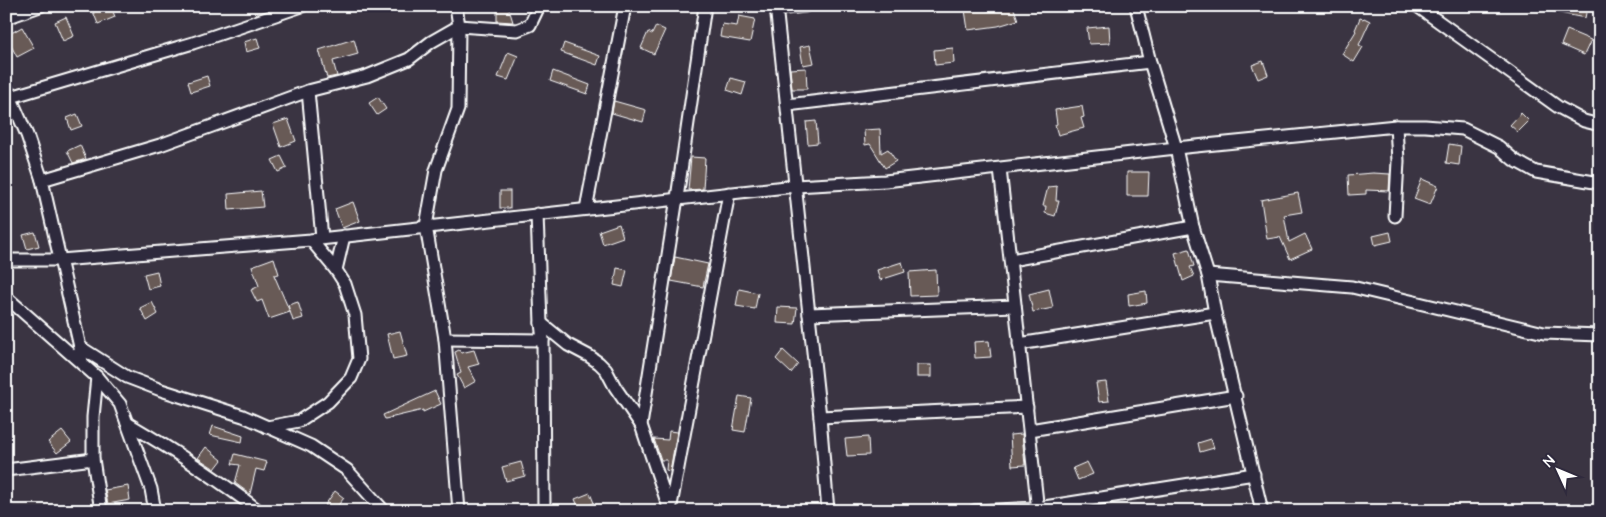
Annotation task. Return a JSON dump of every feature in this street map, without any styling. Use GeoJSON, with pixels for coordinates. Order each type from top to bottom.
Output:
{"type":"FeatureCollection","features":[{"type":"Feature","properties":{"kind":"street"},"geometry":{"type":"LineString","coordinates":[[6,18],[40,6]]}},
{"type":"Feature","properties":{"kind":"street"},"geometry":{"type":"LineString","coordinates":[[82,364],[80,347],[42,180],[9,92],[193,43],[302,6]]}},
{"type":"Feature","properties":{"kind":"street"},"geometry":{"type":"LineString","coordinates":[[456,6],[459,26],[458,110],[436,170],[426,226],[445,339],[459,511]]}},
{"type":"Feature","properties":{"kind":"street"},"geometry":{"type":"LineString","coordinates":[[42,180],[160,145],[308,91],[367,76],[409,58],[431,42],[459,26],[517,30],[530,25],[539,6]]}},
{"type":"Feature","properties":{"kind":"street"},"geometry":{"type":"LineString","coordinates":[[586,209],[625,6]]}},
{"type":"Feature","properties":{"kind":"street"},"geometry":{"type":"LineString","coordinates":[[641,425],[705,6]]}},
{"type":"Feature","properties":{"kind":"street"},"geometry":{"type":"LineString","coordinates":[[805,6],[776,8],[820,417],[828,511]]}},
{"type":"Feature","properties":{"kind":"street"},"geometry":{"type":"LineString","coordinates":[[1136,6],[1150,62],[1176,148],[1193,227],[1208,275],[1215,314],[1262,511]]}},
{"type":"Feature","properties":{"kind":"street"},"geometry":{"type":"LineString","coordinates":[[1417,6],[1558,107],[1584,121],[1600,125]]}},
{"type":"Feature","properties":{"kind":"street"},"geometry":{"type":"LineString","coordinates":[[787,105],[1150,62]]}},
{"type":"Feature","properties":{"kind":"street"},"geometry":{"type":"LineString","coordinates":[[267,427],[299,421],[328,402],[351,378],[359,359],[355,314],[345,284],[317,239],[308,91]]}},
{"type":"Feature","properties":{"kind":"street"},"geometry":{"type":"LineString","coordinates":[[1395,216],[1398,161],[1396,126]]}},
{"type":"Feature","properties":{"kind":"street"},"geometry":{"type":"LineString","coordinates":[[6,260],[60,260],[317,239],[677,198],[795,186],[885,181],[1176,148],[1396,126],[1463,129],[1499,147],[1514,160],[1536,172],[1600,183]]}},
{"type":"Feature","properties":{"kind":"street"},"geometry":{"type":"LineString","coordinates":[[1000,169],[1038,510]]}},
{"type":"Feature","properties":{"kind":"street"},"geometry":{"type":"LineString","coordinates":[[670,511],[729,193]]}},
{"type":"Feature","properties":{"kind":"street"},"geometry":{"type":"LineString","coordinates":[[536,214],[541,323],[544,340],[544,511]]}},
{"type":"Feature","properties":{"kind":"street"},"geometry":{"type":"LineString","coordinates":[[1011,260],[1193,227]]}},
{"type":"Feature","properties":{"kind":"street"},"geometry":{"type":"LineString","coordinates":[[336,270],[344,236]]}},
{"type":"Feature","properties":{"kind":"street"},"geometry":{"type":"LineString","coordinates":[[1208,275],[1352,287],[1544,333],[1600,335]]}},
{"type":"Feature","properties":{"kind":"street"},"geometry":{"type":"LineString","coordinates":[[6,297],[97,377],[120,404],[151,489],[155,511]]}},
{"type":"Feature","properties":{"kind":"street"},"geometry":{"type":"LineString","coordinates":[[809,314],[1015,306]]}},
{"type":"Feature","properties":{"kind":"street"},"geometry":{"type":"LineString","coordinates":[[1019,344],[1215,314]]}},
{"type":"Feature","properties":{"kind":"street"},"geometry":{"type":"LineString","coordinates":[[541,323],[568,345],[589,356],[606,370],[615,387],[641,425],[670,511]]}},
{"type":"Feature","properties":{"kind":"street"},"geometry":{"type":"LineString","coordinates":[[445,339],[544,340]]}},
{"type":"Feature","properties":{"kind":"street"},"geometry":{"type":"LineString","coordinates":[[80,347],[127,377],[243,416],[311,446],[347,470],[384,511]]}},
{"type":"Feature","properties":{"kind":"street"},"geometry":{"type":"LineString","coordinates":[[97,377],[93,418],[93,459],[101,511]]}},
{"type":"Feature","properties":{"kind":"street"},"geometry":{"type":"LineString","coordinates":[[1030,430],[1236,396]]}},
{"type":"Feature","properties":{"kind":"street"},"geometry":{"type":"LineString","coordinates":[[820,417],[1027,407]]}},
{"type":"Feature","properties":{"kind":"street"},"geometry":{"type":"LineString","coordinates":[[127,423],[224,484],[259,511]]}},
{"type":"Feature","properties":{"kind":"street"},"geometry":{"type":"LineString","coordinates":[[6,470],[93,459]]}},
{"type":"Feature","properties":{"kind":"street"},"geometry":{"type":"LineString","coordinates":[[974,511],[1038,510],[1254,474]]}},
{"type":"Feature","properties":{"kind":"building"},"geometry":{"type":"Polygon","coordinates":[[[99,6],[111,6],[115,17],[98,24],[92,9],[99,6]]]}},
{"type":"Feature","properties":{"kind":"building"},"geometry":{"type":"Polygon","coordinates":[[[497,6],[508,6],[513,22],[497,21],[497,6]]]}},
{"type":"Feature","properties":{"kind":"building"},"geometry":{"type":"Polygon","coordinates":[[[1003,6],[1013,6],[1018,20],[998,26],[968,30],[965,10],[987,7],[987,11],[1003,6]]]}},
{"type":"Feature","properties":{"kind":"building"},"geometry":{"type":"Polygon","coordinates":[[[1550,6],[1587,8],[1585,18],[1549,11],[1550,6]]]}},
{"type":"Feature","properties":{"kind":"building"},"geometry":{"type":"Polygon","coordinates":[[[739,16],[755,19],[750,42],[720,37],[722,24],[737,26],[739,16]]]}},
{"type":"Feature","properties":{"kind":"building"},"geometry":{"type":"Polygon","coordinates":[[[66,17],[74,36],[63,41],[55,22],[66,17]]]}},
{"type":"Feature","properties":{"kind":"building"},"geometry":{"type":"Polygon","coordinates":[[[1360,18],[1370,21],[1359,45],[1363,47],[1354,62],[1342,54],[1356,31],[1360,18]]]}},
{"type":"Feature","properties":{"kind":"building"},"geometry":{"type":"Polygon","coordinates":[[[656,26],[665,30],[654,54],[641,48],[648,32],[652,34],[656,26]]]}},
{"type":"Feature","properties":{"kind":"building"},"geometry":{"type":"Polygon","coordinates":[[[1109,26],[1110,43],[1089,44],[1087,28],[1109,26]]]}},
{"type":"Feature","properties":{"kind":"building"},"geometry":{"type":"Polygon","coordinates":[[[22,27],[34,48],[17,57],[6,36],[22,27]]]}},
{"type":"Feature","properties":{"kind":"building"},"geometry":{"type":"Polygon","coordinates":[[[1567,30],[1591,40],[1584,55],[1561,45],[1567,30]]]}},
{"type":"Feature","properties":{"kind":"building"},"geometry":{"type":"Polygon","coordinates":[[[257,38],[260,48],[246,52],[244,42],[257,38]]]}},
{"type":"Feature","properties":{"kind":"building"},"geometry":{"type":"Polygon","coordinates":[[[354,39],[358,54],[333,61],[337,76],[327,78],[319,50],[354,39]]]}},
{"type":"Feature","properties":{"kind":"building"},"geometry":{"type":"Polygon","coordinates":[[[564,43],[600,56],[597,65],[561,52],[564,43]]]}},
{"type":"Feature","properties":{"kind":"building"},"geometry":{"type":"Polygon","coordinates":[[[810,45],[814,63],[803,65],[800,47],[810,45]]]}},
{"type":"Feature","properties":{"kind":"building"},"geometry":{"type":"Polygon","coordinates":[[[953,48],[954,63],[935,65],[934,50],[953,48]]]}},
{"type":"Feature","properties":{"kind":"building"},"geometry":{"type":"Polygon","coordinates":[[[508,52],[518,56],[508,80],[498,77],[508,52]]]}},
{"type":"Feature","properties":{"kind":"building"},"geometry":{"type":"Polygon","coordinates":[[[1263,61],[1268,75],[1258,79],[1252,65],[1263,61]]]}},
{"type":"Feature","properties":{"kind":"building"},"geometry":{"type":"Polygon","coordinates":[[[806,68],[807,89],[792,89],[790,69],[806,68]]]}},
{"type":"Feature","properties":{"kind":"building"},"geometry":{"type":"Polygon","coordinates":[[[553,71],[590,85],[587,94],[550,81],[553,71]]]}},
{"type":"Feature","properties":{"kind":"building"},"geometry":{"type":"Polygon","coordinates":[[[207,76],[210,86],[191,92],[188,82],[207,76]]]}},
{"type":"Feature","properties":{"kind":"building"},"geometry":{"type":"Polygon","coordinates":[[[731,78],[746,82],[742,95],[727,90],[731,78]]]}},
{"type":"Feature","properties":{"kind":"building"},"geometry":{"type":"Polygon","coordinates":[[[378,97],[386,109],[377,115],[369,103],[378,97]]]}},
{"type":"Feature","properties":{"kind":"building"},"geometry":{"type":"Polygon","coordinates":[[[614,101],[646,110],[643,122],[612,113],[614,101]]]}},
{"type":"Feature","properties":{"kind":"building"},"geometry":{"type":"Polygon","coordinates":[[[1082,106],[1084,117],[1081,118],[1084,128],[1058,135],[1055,125],[1057,124],[1055,110],[1082,106]]]}},
{"type":"Feature","properties":{"kind":"building"},"geometry":{"type":"Polygon","coordinates":[[[1521,113],[1529,121],[1518,132],[1510,125],[1521,113]]]}},
{"type":"Feature","properties":{"kind":"building"},"geometry":{"type":"Polygon","coordinates":[[[77,114],[82,126],[71,130],[67,118],[77,114]]]}},
{"type":"Feature","properties":{"kind":"building"},"geometry":{"type":"Polygon","coordinates":[[[288,119],[296,141],[281,147],[273,124],[288,119]]]}},
{"type":"Feature","properties":{"kind":"building"},"geometry":{"type":"Polygon","coordinates":[[[816,121],[818,143],[808,144],[806,122],[816,121]]]}},
{"type":"Feature","properties":{"kind":"building"},"geometry":{"type":"Polygon","coordinates":[[[880,129],[881,153],[888,149],[896,161],[885,168],[870,144],[865,145],[864,130],[880,129]]]}},
{"type":"Feature","properties":{"kind":"building"},"geometry":{"type":"Polygon","coordinates":[[[1449,144],[1461,146],[1459,165],[1446,163],[1449,144]]]}},
{"type":"Feature","properties":{"kind":"building"},"geometry":{"type":"Polygon","coordinates":[[[80,145],[86,159],[73,163],[67,151],[80,145]]]}},
{"type":"Feature","properties":{"kind":"building"},"geometry":{"type":"Polygon","coordinates":[[[281,156],[287,168],[278,172],[272,160],[281,156]]]}},
{"type":"Feature","properties":{"kind":"building"},"geometry":{"type":"Polygon","coordinates":[[[691,157],[705,158],[703,189],[688,190],[691,157]]]}},
{"type":"Feature","properties":{"kind":"building"},"geometry":{"type":"Polygon","coordinates":[[[1127,172],[1149,172],[1148,196],[1127,196],[1127,172]]]}},
{"type":"Feature","properties":{"kind":"building"},"geometry":{"type":"Polygon","coordinates":[[[1390,174],[1389,191],[1366,190],[1366,194],[1349,195],[1348,175],[1390,174]]]}},
{"type":"Feature","properties":{"kind":"building"},"geometry":{"type":"Polygon","coordinates":[[[1422,179],[1438,186],[1430,205],[1414,199],[1422,179]]]}},
{"type":"Feature","properties":{"kind":"building"},"geometry":{"type":"Polygon","coordinates":[[[1057,186],[1056,201],[1059,201],[1055,216],[1045,213],[1046,206],[1043,206],[1048,187],[1057,186]]]}},
{"type":"Feature","properties":{"kind":"building"},"geometry":{"type":"Polygon","coordinates":[[[261,191],[263,207],[229,210],[228,194],[261,191]]]}},
{"type":"Feature","properties":{"kind":"building"},"geometry":{"type":"Polygon","coordinates":[[[500,191],[510,191],[510,208],[500,208],[500,191]]]}},
{"type":"Feature","properties":{"kind":"building"},"geometry":{"type":"Polygon","coordinates":[[[1298,193],[1302,212],[1284,215],[1289,242],[1305,234],[1312,249],[1290,259],[1280,237],[1267,239],[1261,200],[1298,193]]]}},
{"type":"Feature","properties":{"kind":"building"},"geometry":{"type":"Polygon","coordinates":[[[353,202],[360,221],[342,228],[335,209],[353,202]]]}},
{"type":"Feature","properties":{"kind":"building"},"geometry":{"type":"Polygon","coordinates":[[[619,224],[623,237],[603,244],[599,231],[619,224]]]}},
{"type":"Feature","properties":{"kind":"building"},"geometry":{"type":"Polygon","coordinates":[[[35,232],[39,246],[27,249],[23,235],[35,232]]]}},
{"type":"Feature","properties":{"kind":"building"},"geometry":{"type":"Polygon","coordinates":[[[1390,232],[1392,241],[1375,245],[1373,236],[1390,232]]]}},
{"type":"Feature","properties":{"kind":"building"},"geometry":{"type":"Polygon","coordinates":[[[1189,249],[1194,266],[1190,267],[1194,276],[1183,281],[1175,253],[1189,249]]]}},
{"type":"Feature","properties":{"kind":"building"},"geometry":{"type":"Polygon","coordinates":[[[675,257],[708,264],[703,287],[671,281],[675,257]]]}},
{"type":"Feature","properties":{"kind":"building"},"geometry":{"type":"Polygon","coordinates":[[[274,258],[279,274],[274,275],[290,312],[269,319],[262,300],[257,302],[251,290],[259,286],[252,266],[274,258]]]}},
{"type":"Feature","properties":{"kind":"building"},"geometry":{"type":"Polygon","coordinates":[[[902,262],[905,272],[880,280],[877,270],[902,262]]]}},
{"type":"Feature","properties":{"kind":"building"},"geometry":{"type":"Polygon","coordinates":[[[617,268],[627,270],[623,287],[614,285],[617,268]]]}},
{"type":"Feature","properties":{"kind":"building"},"geometry":{"type":"Polygon","coordinates":[[[936,270],[937,295],[910,296],[909,272],[936,270]]]}},
{"type":"Feature","properties":{"kind":"building"},"geometry":{"type":"Polygon","coordinates":[[[157,271],[160,286],[148,289],[144,274],[157,271]]]}},
{"type":"Feature","properties":{"kind":"building"},"geometry":{"type":"Polygon","coordinates":[[[739,289],[758,293],[755,309],[736,306],[739,289]]]}},
{"type":"Feature","properties":{"kind":"building"},"geometry":{"type":"Polygon","coordinates":[[[1049,289],[1053,308],[1033,312],[1029,294],[1049,289]]]}},
{"type":"Feature","properties":{"kind":"building"},"geometry":{"type":"Polygon","coordinates":[[[1146,291],[1147,303],[1129,306],[1128,294],[1146,291]]]}},
{"type":"Feature","properties":{"kind":"building"},"geometry":{"type":"Polygon","coordinates":[[[152,302],[158,314],[147,321],[140,308],[152,302]]]}},
{"type":"Feature","properties":{"kind":"building"},"geometry":{"type":"Polygon","coordinates":[[[298,302],[303,318],[293,321],[288,305],[298,302]]]}},
{"type":"Feature","properties":{"kind":"building"},"geometry":{"type":"Polygon","coordinates":[[[778,307],[797,308],[795,324],[777,323],[778,307]]]}},
{"type":"Feature","properties":{"kind":"building"},"geometry":{"type":"Polygon","coordinates":[[[400,331],[407,356],[393,359],[387,334],[400,331]]]}},
{"type":"Feature","properties":{"kind":"building"},"geometry":{"type":"Polygon","coordinates":[[[989,341],[991,357],[975,358],[974,342],[989,341]]]}},
{"type":"Feature","properties":{"kind":"building"},"geometry":{"type":"Polygon","coordinates":[[[459,350],[461,353],[474,350],[479,364],[468,367],[476,381],[464,388],[457,375],[461,373],[455,352],[459,350]]]}},
{"type":"Feature","properties":{"kind":"building"},"geometry":{"type":"Polygon","coordinates":[[[783,350],[798,364],[791,373],[776,359],[783,350]]]}},
{"type":"Feature","properties":{"kind":"building"},"geometry":{"type":"Polygon","coordinates":[[[917,365],[931,365],[931,377],[917,377],[917,365]]]}},
{"type":"Feature","properties":{"kind":"building"},"geometry":{"type":"Polygon","coordinates":[[[1106,382],[1109,401],[1099,402],[1096,383],[1106,382]]]}},
{"type":"Feature","properties":{"kind":"building"},"geometry":{"type":"Polygon","coordinates":[[[435,391],[441,404],[423,412],[423,410],[385,419],[383,415],[435,391]]]}},
{"type":"Feature","properties":{"kind":"building"},"geometry":{"type":"Polygon","coordinates":[[[739,396],[751,398],[745,432],[733,430],[739,396]]]}},
{"type":"Feature","properties":{"kind":"building"},"geometry":{"type":"Polygon","coordinates":[[[213,426],[243,436],[242,442],[210,435],[213,426]]]}},
{"type":"Feature","properties":{"kind":"building"},"geometry":{"type":"Polygon","coordinates":[[[62,431],[71,442],[57,453],[48,442],[62,431]]]}},
{"type":"Feature","properties":{"kind":"building"},"geometry":{"type":"Polygon","coordinates":[[[669,431],[677,432],[670,471],[666,470],[667,460],[661,460],[654,439],[668,440],[669,431]]]}},
{"type":"Feature","properties":{"kind":"building"},"geometry":{"type":"Polygon","coordinates":[[[1022,434],[1025,465],[1012,466],[1010,435],[1022,434]]]}},
{"type":"Feature","properties":{"kind":"building"},"geometry":{"type":"Polygon","coordinates":[[[868,437],[869,455],[847,456],[845,439],[868,437]]]}},
{"type":"Feature","properties":{"kind":"building"},"geometry":{"type":"Polygon","coordinates":[[[1211,439],[1214,448],[1200,452],[1198,443],[1211,439]]]}},
{"type":"Feature","properties":{"kind":"building"},"geometry":{"type":"Polygon","coordinates":[[[206,447],[222,460],[215,469],[198,458],[206,447]]]}},
{"type":"Feature","properties":{"kind":"building"},"geometry":{"type":"Polygon","coordinates":[[[235,454],[267,462],[264,471],[256,469],[250,494],[235,483],[240,465],[232,464],[235,454]]]}},
{"type":"Feature","properties":{"kind":"building"},"geometry":{"type":"Polygon","coordinates":[[[521,462],[525,476],[506,481],[502,467],[521,462]]]}},
{"type":"Feature","properties":{"kind":"building"},"geometry":{"type":"Polygon","coordinates":[[[1087,462],[1093,474],[1078,480],[1073,468],[1087,462]]]}},
{"type":"Feature","properties":{"kind":"building"},"geometry":{"type":"Polygon","coordinates":[[[128,486],[130,500],[108,504],[105,490],[128,486]]]}},
{"type":"Feature","properties":{"kind":"building"},"geometry":{"type":"Polygon","coordinates":[[[335,491],[344,498],[334,510],[325,505],[335,491]]]}},
{"type":"Feature","properties":{"kind":"building"},"geometry":{"type":"Polygon","coordinates":[[[590,493],[594,503],[579,509],[575,499],[590,493]]]}}]}
